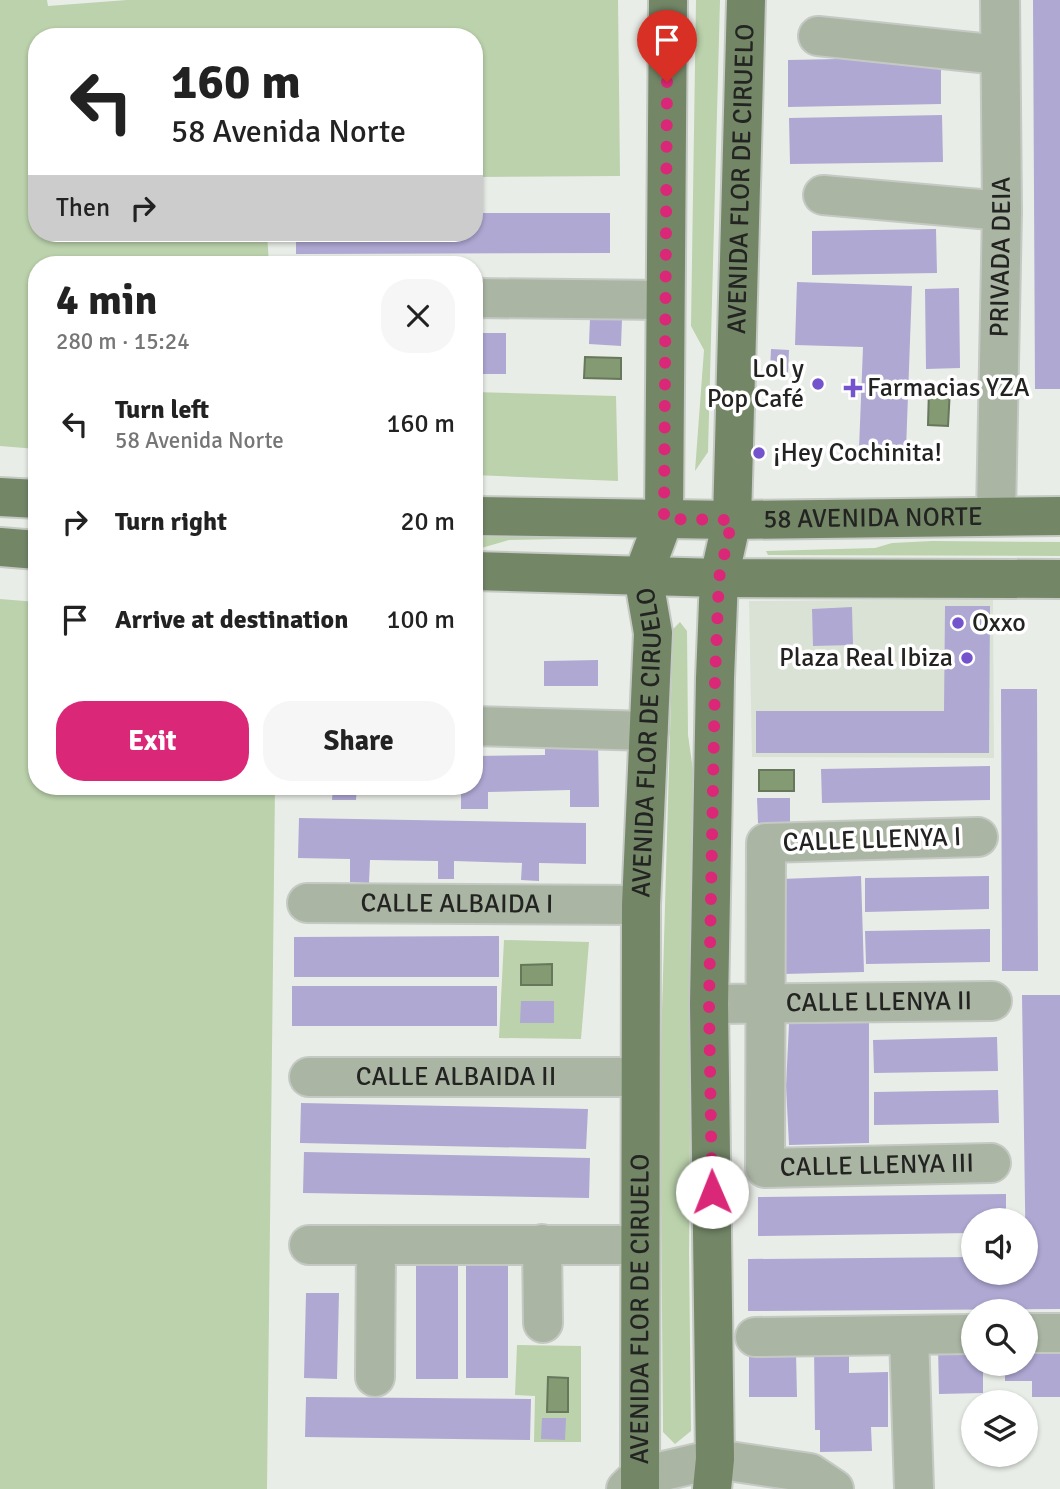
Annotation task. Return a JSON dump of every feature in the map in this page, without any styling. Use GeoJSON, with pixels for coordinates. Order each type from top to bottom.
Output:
{"type":"FeatureCollection","features":[{"type":"Feature","properties":{"kind":"main road","name":"AVENIDA FLOR DE CIRUELO"},"geometry":{"type":"LineString","coordinates":[[635,1485],[621,1245],[620,1077],[624,906],[649,730],[653,633],[643,575],[664,519],[645,300],[668,0]]}},
{"type":"Feature","properties":{"kind":"main road","name":"AVENIDA FLOR DE CIRUELO"},"geometry":{"type":"LineString","coordinates":[[713,1474],[740,1004],[719,578],[732,520],[746,0]]}},
{"type":"Feature","properties":{"kind":"main road"},"geometry":{"type":"LineString","coordinates":[[0,496],[28,498]]}},
{"type":"Feature","properties":{"kind":"main road","name":"58 AVENIDA NORTE"},"geometry":{"type":"LineString","coordinates":[[483,516],[732,520],[996,514],[1060,516]]}},
{"type":"Feature","properties":{"kind":"main road"},"geometry":{"type":"LineString","coordinates":[[0,547],[28,549]]}},
{"type":"Feature","properties":{"kind":"main road"},"geometry":{"type":"LineString","coordinates":[[483,571],[719,578],[1060,579]]}},
{"type":"Feature","properties":{"kind":"street","name":"PRIVADA DEIA"},"geometry":{"type":"LineString","coordinates":[[996,514],[1002,211],[1000,0]]}},
{"type":"Feature","properties":{"kind":"street"},"geometry":{"type":"LineString","coordinates":[[818,36],[1000,55]]}},
{"type":"Feature","properties":{"kind":"street"},"geometry":{"type":"LineString","coordinates":[[823,195],[1002,211]]}},
{"type":"Feature","properties":{"kind":"street"},"geometry":{"type":"LineString","coordinates":[[483,298],[645,300]]}},
{"type":"Feature","properties":{"kind":"street"},"geometry":{"type":"LineString","coordinates":[[483,726],[649,730]]}},
{"type":"Feature","properties":{"kind":"street","name":"CALLE LLENYA I"},"geometry":{"type":"LineString","coordinates":[[740,1004],[766,843],[978,837]]}},
{"type":"Feature","properties":{"kind":"street","name":"CALLE ALBAIDA I"},"geometry":{"type":"LineString","coordinates":[[307,903],[624,906]]}},
{"type":"Feature","properties":{"kind":"street","name":"CALLE LLENYA II"},"geometry":{"type":"LineString","coordinates":[[740,1004],[992,1001]]}},
{"type":"Feature","properties":{"kind":"street","name":"CALLE LLENYA III"},"geometry":{"type":"LineString","coordinates":[[740,1004],[765,1168],[990,1163]]}},
{"type":"Feature","properties":{"kind":"street","name":"CALLE ALBAIDA II"},"geometry":{"type":"LineString","coordinates":[[309,1077],[620,1077]]}},
{"type":"Feature","properties":{"kind":"street"},"geometry":{"type":"LineString","coordinates":[[542,1244],[543,1323]]}},
{"type":"Feature","properties":{"kind":"street"},"geometry":{"type":"LineString","coordinates":[[309,1245],[621,1245]]}},
{"type":"Feature","properties":{"kind":"street"},"geometry":{"type":"LineString","coordinates":[[375,1377],[376,1245]]}},
{"type":"Feature","properties":{"kind":"street"},"geometry":{"type":"LineString","coordinates":[[1038,1333],[1060,1333]]}},
{"type":"Feature","properties":{"kind":"street"},"geometry":{"type":"LineString","coordinates":[[755,1337],[961,1334]]}},
{"type":"Feature","properties":{"kind":"street"},"geometry":{"type":"LineString","coordinates":[[909,1335],[913,1476]]}},
{"type":"Feature","properties":{"kind":"street"},"geometry":{"type":"LineString","coordinates":[[635,1485],[713,1474],[810,1473],[834,1489]]}},
{"type":"Feature","properties":{"kind":"shaded area"},"geometry":{"type":"Polygon","coordinates":[[[0,0],[47,0],[48,6],[127,0],[618,0],[620,176],[483,177],[483,28],[28,28],[28,242],[268,242],[268,256],[28,256],[28,448],[0,446],[0,0]]]}},
{"type":"Feature","properties":{"kind":"shaded area"},"geometry":{"type":"Polygon","coordinates":[[[696,0],[720,0],[708,452],[695,471],[704,350],[691,326],[696,0]]]}},
{"type":"Feature","properties":{"kind":"shaded area"},"geometry":{"type":"Polygon","coordinates":[[[585,357],[621,358],[621,379],[584,378],[585,357]]]}},
{"type":"Feature","properties":{"kind":"shaded area"},"geometry":{"type":"Polygon","coordinates":[[[929,388],[950,389],[948,426],[928,425],[929,388]]]}},
{"type":"Feature","properties":{"kind":"shaded area"},"geometry":{"type":"Polygon","coordinates":[[[483,392],[616,396],[618,481],[483,475],[483,392]]]}},
{"type":"Feature","properties":{"kind":"shaded area"},"geometry":{"type":"Polygon","coordinates":[[[483,532],[615,534],[614,538],[509,540],[483,548],[483,532]]]}},
{"type":"Feature","properties":{"kind":"shaded area"},"geometry":{"type":"Polygon","coordinates":[[[1060,542],[1060,556],[768,555],[766,551],[875,548],[892,543],[1060,542]]]}},
{"type":"Feature","properties":{"kind":"shaded area"},"geometry":{"type":"Polygon","coordinates":[[[0,599],[28,601],[28,795],[275,795],[267,1489],[0,1489],[0,599]]]}},
{"type":"Feature","properties":{"kind":"shaded area"},"geometry":{"type":"Polygon","coordinates":[[[993,599],[994,758],[752,757],[749,601],[993,599]]]}},
{"type":"Feature","properties":{"kind":"shaded area"},"geometry":{"type":"Polygon","coordinates":[[[680,622],[687,631],[688,735],[693,770],[689,1253],[691,1431],[675,1444],[663,1432],[660,1079],[673,629],[680,622]]]}},
{"type":"Feature","properties":{"kind":"shaded area"},"geometry":{"type":"Polygon","coordinates":[[[759,770],[794,770],[794,791],[759,791],[759,770]]]}},
{"type":"Feature","properties":{"kind":"shaded area"},"geometry":{"type":"Polygon","coordinates":[[[504,940],[589,942],[581,1039],[499,1038],[504,940]]]}},
{"type":"Feature","properties":{"kind":"shaded area"},"geometry":{"type":"Polygon","coordinates":[[[552,964],[552,985],[521,985],[521,965],[552,964]]]}},
{"type":"Feature","properties":{"kind":"shaded area"},"geometry":{"type":"Polygon","coordinates":[[[517,1345],[581,1346],[581,1442],[534,1442],[535,1396],[515,1395],[517,1345]]]}},
{"type":"Feature","properties":{"kind":"shaded area"},"geometry":{"type":"Polygon","coordinates":[[[548,1377],[568,1378],[568,1412],[547,1412],[548,1377]]]}},
{"type":"Feature","properties":{"kind":"building"},"geometry":{"type":"Polygon","coordinates":[[[1033,0],[1060,0],[1060,389],[1035,389],[1033,0]]]}},
{"type":"Feature","properties":{"kind":"building"},"geometry":{"type":"Polygon","coordinates":[[[941,57],[941,104],[788,107],[788,60],[941,57]]]}},
{"type":"Feature","properties":{"kind":"building"},"geometry":{"type":"Polygon","coordinates":[[[942,115],[943,162],[790,164],[789,118],[942,115]]]}},
{"type":"Feature","properties":{"kind":"building"},"geometry":{"type":"Polygon","coordinates":[[[483,213],[610,213],[610,253],[296,254],[296,242],[483,242],[483,213]]]}},
{"type":"Feature","properties":{"kind":"building"},"geometry":{"type":"Polygon","coordinates":[[[936,229],[937,273],[812,275],[812,231],[936,229]]]}},
{"type":"Feature","properties":{"kind":"building"},"geometry":{"type":"Polygon","coordinates":[[[797,282],[912,286],[906,450],[859,449],[863,347],[795,345],[797,282]]]}},
{"type":"Feature","properties":{"kind":"building"},"geometry":{"type":"Polygon","coordinates":[[[959,288],[960,368],[926,369],[925,289],[959,288]]]}},
{"type":"Feature","properties":{"kind":"building"},"geometry":{"type":"Polygon","coordinates":[[[590,318],[622,319],[621,346],[589,344],[590,318]]]}},
{"type":"Feature","properties":{"kind":"building"},"geometry":{"type":"Polygon","coordinates":[[[483,333],[506,333],[506,374],[483,374],[483,333]]]}},
{"type":"Feature","properties":{"kind":"building"},"geometry":{"type":"Polygon","coordinates":[[[771,349],[789,350],[788,373],[770,372],[771,349]]]}},
{"type":"Feature","properties":{"kind":"building","name":"Plaza Real Ibiza"},"geometry":{"type":"Polygon","coordinates":[[[945,606],[990,606],[989,753],[756,753],[756,711],[944,711],[945,606]]]}},
{"type":"Feature","properties":{"kind":"building"},"geometry":{"type":"Polygon","coordinates":[[[852,607],[853,645],[813,646],[812,609],[852,607]]]}},
{"type":"Feature","properties":{"kind":"building"},"geometry":{"type":"Polygon","coordinates":[[[598,660],[598,686],[544,686],[544,661],[598,660]]]}},
{"type":"Feature","properties":{"kind":"building"},"geometry":{"type":"Polygon","coordinates":[[[1001,689],[1037,689],[1038,971],[1002,971],[1001,689]]]}},
{"type":"Feature","properties":{"kind":"building"},"geometry":{"type":"Polygon","coordinates":[[[598,739],[599,807],[570,807],[570,790],[488,792],[488,809],[461,809],[461,795],[483,795],[483,756],[545,755],[545,740],[598,739]]]}},
{"type":"Feature","properties":{"kind":"building"},"geometry":{"type":"Polygon","coordinates":[[[990,766],[990,800],[822,803],[821,769],[990,766]]]}},
{"type":"Feature","properties":{"kind":"building"},"geometry":{"type":"Polygon","coordinates":[[[332,795],[356,795],[356,800],[332,800],[332,795]]]}},
{"type":"Feature","properties":{"kind":"building"},"geometry":{"type":"Polygon","coordinates":[[[757,798],[790,798],[790,822],[758,823],[757,798]]]}},
{"type":"Feature","properties":{"kind":"building"},"geometry":{"type":"Polygon","coordinates":[[[299,818],[586,823],[586,864],[539,863],[539,881],[521,880],[522,863],[454,861],[454,879],[438,879],[438,861],[370,860],[369,883],[350,882],[350,859],[298,858],[299,818]]]}},
{"type":"Feature","properties":{"kind":"building"},"geometry":{"type":"Polygon","coordinates":[[[861,876],[864,972],[783,974],[781,879],[861,876]]]}},
{"type":"Feature","properties":{"kind":"building"},"geometry":{"type":"Polygon","coordinates":[[[989,876],[989,909],[865,912],[865,878],[989,876]]]}},
{"type":"Feature","properties":{"kind":"building"},"geometry":{"type":"Polygon","coordinates":[[[990,929],[990,962],[866,964],[865,931],[990,929]]]}},
{"type":"Feature","properties":{"kind":"building"},"geometry":{"type":"Polygon","coordinates":[[[499,936],[499,977],[294,977],[294,937],[499,936]]]}},
{"type":"Feature","properties":{"kind":"building"},"geometry":{"type":"Polygon","coordinates":[[[292,986],[497,986],[497,1026],[292,1026],[292,986]]]}},
{"type":"Feature","properties":{"kind":"building"},"geometry":{"type":"Polygon","coordinates":[[[1022,995],[1060,995],[1060,1309],[1038,1309],[1038,1299],[961,1299],[961,1310],[748,1311],[748,1259],[961,1257],[961,1285],[1038,1285],[1038,1208],[1025,1208],[1022,995]]]}},
{"type":"Feature","properties":{"kind":"building"},"geometry":{"type":"Polygon","coordinates":[[[521,1001],[554,1001],[554,1023],[520,1023],[521,1001]]]}},
{"type":"Feature","properties":{"kind":"building"},"geometry":{"type":"Polygon","coordinates":[[[869,1022],[869,1143],[789,1145],[786,1086],[789,1024],[869,1022]]]}},
{"type":"Feature","properties":{"kind":"building"},"geometry":{"type":"Polygon","coordinates":[[[997,1037],[998,1071],[874,1073],[873,1040],[997,1037]]]}},
{"type":"Feature","properties":{"kind":"building"},"geometry":{"type":"Polygon","coordinates":[[[998,1090],[999,1123],[874,1125],[874,1092],[998,1090]]]}},
{"type":"Feature","properties":{"kind":"building"},"geometry":{"type":"Polygon","coordinates":[[[301,1103],[588,1109],[586,1149],[300,1143],[301,1103]]]}},
{"type":"Feature","properties":{"kind":"building"},"geometry":{"type":"Polygon","coordinates":[[[304,1152],[590,1158],[589,1198],[303,1193],[304,1152]]]}},
{"type":"Feature","properties":{"kind":"building"},"geometry":{"type":"Polygon","coordinates":[[[1006,1194],[1006,1208],[961,1208],[961,1233],[758,1236],[758,1197],[1006,1194]]]}},
{"type":"Feature","properties":{"kind":"building"},"geometry":{"type":"Polygon","coordinates":[[[458,1264],[458,1379],[416,1379],[416,1265],[458,1264]]]}},
{"type":"Feature","properties":{"kind":"building"},"geometry":{"type":"Polygon","coordinates":[[[466,1264],[508,1264],[508,1378],[466,1378],[466,1264]]]}},
{"type":"Feature","properties":{"kind":"building"},"geometry":{"type":"Polygon","coordinates":[[[306,1293],[339,1293],[337,1379],[304,1378],[306,1293]]]}},
{"type":"Feature","properties":{"kind":"building"},"geometry":{"type":"Polygon","coordinates":[[[938,1346],[961,1346],[961,1376],[983,1376],[983,1390],[939,1394],[938,1346]]]}},
{"type":"Feature","properties":{"kind":"building"},"geometry":{"type":"Polygon","coordinates":[[[814,1348],[849,1348],[849,1373],[888,1372],[888,1427],[871,1427],[872,1451],[820,1452],[820,1430],[815,1430],[814,1348]]]}},
{"type":"Feature","properties":{"kind":"building"},"geometry":{"type":"Polygon","coordinates":[[[749,1352],[796,1352],[797,1397],[749,1397],[749,1352]]]}},
{"type":"Feature","properties":{"kind":"building"},"geometry":{"type":"Polygon","coordinates":[[[1060,1353],[1060,1397],[1038,1397],[1038,1390],[1032,1390],[1032,1381],[1005,1381],[1005,1376],[1038,1376],[1038,1354],[1060,1353]]]}},
{"type":"Feature","properties":{"kind":"building"},"geometry":{"type":"Polygon","coordinates":[[[306,1397],[531,1399],[530,1440],[305,1437],[306,1397]]]}},
{"type":"Feature","properties":{"kind":"building"},"geometry":{"type":"Polygon","coordinates":[[[542,1418],[566,1418],[565,1440],[541,1439],[542,1418]]]}},
{"type":"Feature","properties":{"kind":"place","name":"Lol y Pop Café"},"geometry":{"type":"Point","coordinates":[818,384]}},
{"type":"Feature","properties":{"kind":"place","name":"Farmacias YZA"},"geometry":{"type":"Point","coordinates":[853,388]}},
{"type":"Feature","properties":{"kind":"place","name":"¡Hey Cochinita!"},"geometry":{"type":"Point","coordinates":[759,453]}},
{"type":"Feature","properties":{"kind":"place","name":"Oxxo"},"geometry":{"type":"Point","coordinates":[958,623]}},
{"type":"Feature","properties":{"kind":"place","name":"Plaza Real Ibiza"},"geometry":{"type":"Point","coordinates":[967,658]}},
{"type":"Feature","properties":{"kind":"route"},"geometry":{"type":"LineString","coordinates":[[667,82],[664,519],[732,520],[719,578],[715,678],[709,1004],[712,1192]]}}]}
